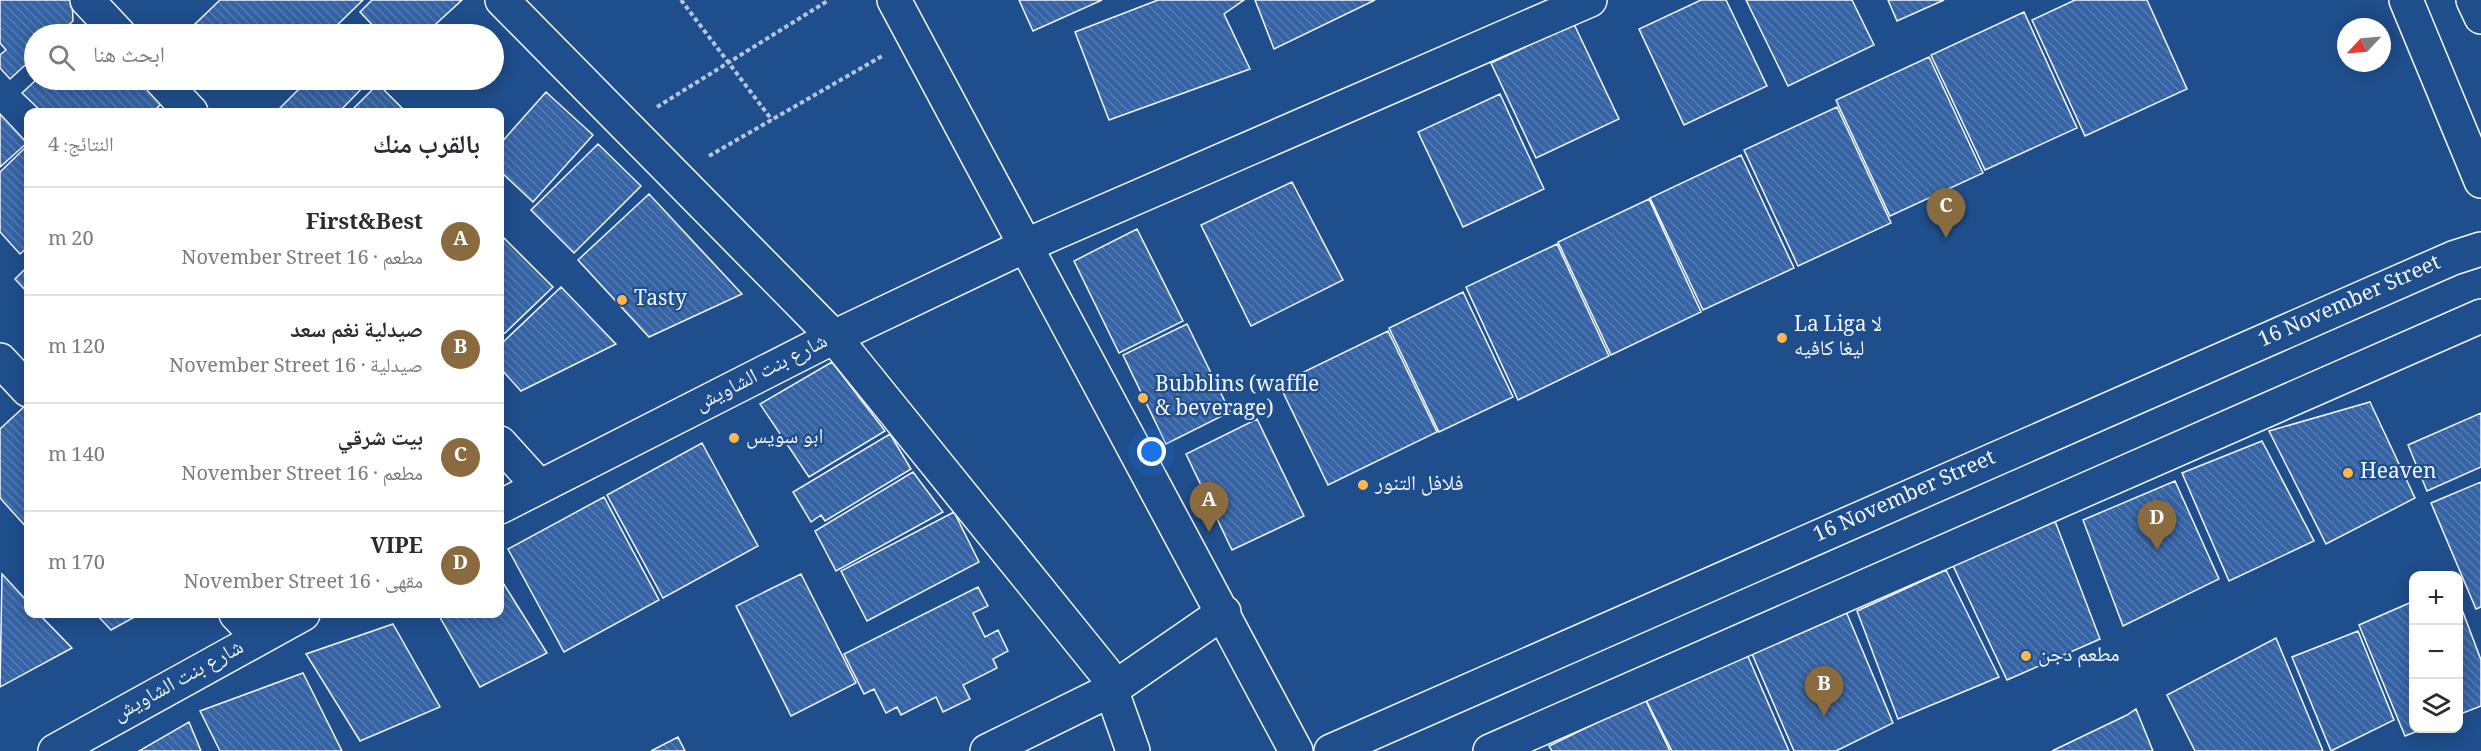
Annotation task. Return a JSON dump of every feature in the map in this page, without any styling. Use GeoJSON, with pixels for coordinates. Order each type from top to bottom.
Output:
{"type":"FeatureCollection","features":[{"type":"Feature","properties":{"kind":"street"},"geometry":{"type":"LineString","coordinates":[[87,0],[110,24]]}},
{"type":"Feature","properties":{"kind":"street"},"geometry":{"type":"LineString","coordinates":[[501,0],[834,337],[1104,672],[1133,751]]}},
{"type":"Feature","properties":{"kind":"street"},"geometry":{"type":"LineString","coordinates":[[894,0],[1224,612],[1296,751]]}},
{"type":"Feature","properties":{"kind":"street","name":"شارع بنت الشاويش"},"geometry":{"type":"LineString","coordinates":[[504,505],[834,337],[1027,245],[1590,0]]}},
{"type":"Feature","properties":{"kind":"street"},"geometry":{"type":"LineString","coordinates":[[2406,0],[2481,181]]}},
{"type":"Feature","properties":{"kind":"street"},"geometry":{"type":"LineString","coordinates":[[2473,0],[2481,17]]}},
{"type":"Feature","properties":{"kind":"street"},"geometry":{"type":"LineString","coordinates":[[170,90],[187,108]]}},
{"type":"Feature","properties":{"kind":"street","name":"16 November Street"},"geometry":{"type":"LineString","coordinates":[[1331,751],[2421,272],[2481,249]]}},
{"type":"Feature","properties":{"kind":"street"},"geometry":{"type":"LineString","coordinates":[[1490,751],[2481,316]]}},
{"type":"Feature","properties":{"kind":"street"},"geometry":{"type":"LineString","coordinates":[[0,360],[24,386]]}},
{"type":"Feature","properties":{"kind":"street"},"geometry":{"type":"LineString","coordinates":[[504,447],[539,486]]}},
{"type":"Feature","properties":{"kind":"street"},"geometry":{"type":"LineString","coordinates":[[987,751],[1111,690],[1224,612]]}},
{"type":"Feature","properties":{"kind":"street"},"geometry":{"type":"LineString","coordinates":[[240,618],[258,637]]}},
{"type":"Feature","properties":{"kind":"street","name":"شارع بنت الشاويش"},"geometry":{"type":"LineString","coordinates":[[55,751],[295,618]]}},
{"type":"Feature","properties":{"kind":"path"},"geometry":{"type":"LineString","coordinates":[[681,0],[772,120]]}},
{"type":"Feature","properties":{"kind":"path"},"geometry":{"type":"LineString","coordinates":[[626,126],[829,0]]}},
{"type":"Feature","properties":{"kind":"path"},"geometry":{"type":"LineString","coordinates":[[675,176],[914,38]]}},
{"type":"Feature","properties":{"kind":"building"},"geometry":{"type":"Polygon","coordinates":[[[0,0],[72,0],[73,21],[70,24],[24,24],[24,66],[10,79],[0,68],[0,55],[6,50],[0,43],[0,0]]]}},
{"type":"Feature","properties":{"kind":"building"},"geometry":{"type":"Polygon","coordinates":[[[220,0],[363,0],[338,24],[195,24],[220,0]]]}},
{"type":"Feature","properties":{"kind":"building"},"geometry":{"type":"Polygon","coordinates":[[[372,0],[462,0],[436,24],[371,24],[360,12],[372,0]]]}},
{"type":"Feature","properties":{"kind":"building"},"geometry":{"type":"Polygon","coordinates":[[[1019,0],[1102,0],[1033,31],[1019,0]]]}},
{"type":"Feature","properties":{"kind":"building"},"geometry":{"type":"Polygon","coordinates":[[[1158,0],[1244,0],[1224,14],[1250,69],[1109,120],[1075,32],[1158,0]]]}},
{"type":"Feature","properties":{"kind":"building"},"geometry":{"type":"Polygon","coordinates":[[[1255,0],[1375,0],[1274,49],[1255,0]]]}},
{"type":"Feature","properties":{"kind":"building"},"geometry":{"type":"Polygon","coordinates":[[[1701,0],[1726,0],[1767,86],[1684,125],[1639,29],[1701,0]]]}},
{"type":"Feature","properties":{"kind":"building"},"geometry":{"type":"Polygon","coordinates":[[[1746,0],[1852,0],[1874,45],[1788,86],[1746,0]]]}},
{"type":"Feature","properties":{"kind":"building"},"geometry":{"type":"Polygon","coordinates":[[[1888,0],[1944,0],[1897,21],[1888,0]]]}},
{"type":"Feature","properties":{"kind":"building"},"geometry":{"type":"Polygon","coordinates":[[[2075,0],[2147,0],[2187,89],[2085,136],[2032,20],[2075,0]]]}},
{"type":"Feature","properties":{"kind":"building"},"geometry":{"type":"Polygon","coordinates":[[[2024,12],[2077,128],[1985,170],[1931,55],[2024,12]]]}},
{"type":"Feature","properties":{"kind":"building"},"geometry":{"type":"Polygon","coordinates":[[[1574,24],[1619,119],[1536,158],[1491,63],[1574,24]]]}},
{"type":"Feature","properties":{"kind":"building"},"geometry":{"type":"Polygon","coordinates":[[[1929,57],[1983,173],[1890,216],[1836,100],[1929,57]]]}},
{"type":"Feature","properties":{"kind":"building"},"geometry":{"type":"Polygon","coordinates":[[[25,90],[149,90],[162,103],[157,108],[38,108],[22,93],[25,90]]]}},
{"type":"Feature","properties":{"kind":"building"},"geometry":{"type":"Polygon","coordinates":[[[298,90],[360,90],[343,108],[280,108],[298,90]]]}},
{"type":"Feature","properties":{"kind":"building"},"geometry":{"type":"Polygon","coordinates":[[[372,90],[384,90],[402,108],[354,108],[372,90]]]}},
{"type":"Feature","properties":{"kind":"building"},"geometry":{"type":"Polygon","coordinates":[[[546,92],[593,135],[533,202],[504,175],[504,139],[546,92]]]}},
{"type":"Feature","properties":{"kind":"building"},"geometry":{"type":"Polygon","coordinates":[[[1500,94],[1544,189],[1463,227],[1418,132],[1500,94]]]}},
{"type":"Feature","properties":{"kind":"building"},"geometry":{"type":"Polygon","coordinates":[[[1837,107],[1891,223],[1798,266],[1744,150],[1837,107]]]}},
{"type":"Feature","properties":{"kind":"building"},"geometry":{"type":"Polygon","coordinates":[[[0,114],[24,140],[24,146],[0,167],[0,114]]]}},
{"type":"Feature","properties":{"kind":"building"},"geometry":{"type":"Polygon","coordinates":[[[598,144],[641,186],[574,253],[531,210],[598,144]]]}},
{"type":"Feature","properties":{"kind":"building"},"geometry":{"type":"Polygon","coordinates":[[[24,149],[24,250],[20,254],[0,232],[0,172],[24,149]]]}},
{"type":"Feature","properties":{"kind":"building"},"geometry":{"type":"Polygon","coordinates":[[[1741,155],[1794,268],[1703,310],[1650,198],[1741,155]]]}},
{"type":"Feature","properties":{"kind":"building"},"geometry":{"type":"Polygon","coordinates":[[[1292,182],[1343,280],[1251,326],[1201,225],[1292,182]]]}},
{"type":"Feature","properties":{"kind":"building"},"geometry":{"type":"Polygon","coordinates":[[[649,194],[742,294],[649,337],[578,260],[649,194]]]}},
{"type":"Feature","properties":{"kind":"building"},"geometry":{"type":"Polygon","coordinates":[[[1649,199],[1701,312],[1611,355],[1558,242],[1649,199]]]}},
{"type":"Feature","properties":{"kind":"building"},"geometry":{"type":"Polygon","coordinates":[[[1137,229],[1183,321],[1119,353],[1074,261],[1137,229]]]}},
{"type":"Feature","properties":{"kind":"building"},"geometry":{"type":"Polygon","coordinates":[[[504,238],[553,287],[504,333],[504,238]]]}},
{"type":"Feature","properties":{"kind":"building"},"geometry":{"type":"Polygon","coordinates":[[[1557,244],[1609,356],[1518,400],[1466,287],[1557,244]]]}},
{"type":"Feature","properties":{"kind":"building"},"geometry":{"type":"Polygon","coordinates":[[[24,270],[24,289],[15,279],[24,270]]]}},
{"type":"Feature","properties":{"kind":"building"},"geometry":{"type":"Polygon","coordinates":[[[561,287],[616,344],[521,391],[504,372],[504,341],[561,287]]]}},
{"type":"Feature","properties":{"kind":"building"},"geometry":{"type":"Polygon","coordinates":[[[1463,292],[1513,397],[1439,432],[1389,328],[1463,292]]]}},
{"type":"Feature","properties":{"kind":"building"},"geometry":{"type":"Polygon","coordinates":[[[1187,324],[1230,412],[1166,444],[1123,355],[1187,324]]]}},
{"type":"Feature","properties":{"kind":"building"},"geometry":{"type":"Polygon","coordinates":[[[1388,331],[1437,432],[1328,485],[1279,384],[1388,331]]]}},
{"type":"Feature","properties":{"kind":"building"},"geometry":{"type":"Polygon","coordinates":[[[832,362],[885,431],[809,477],[760,404],[832,362]]]}},
{"type":"Feature","properties":{"kind":"building"},"geometry":{"type":"Polygon","coordinates":[[[2370,402],[2415,498],[2326,544],[2269,431],[2370,402]]]}},
{"type":"Feature","properties":{"kind":"building"},"geometry":{"type":"Polygon","coordinates":[[[24,407],[24,525],[0,498],[0,429],[24,407]]]}},
{"type":"Feature","properties":{"kind":"building"},"geometry":{"type":"Polygon","coordinates":[[[2481,413],[2481,467],[2427,491],[2408,445],[2481,413]]]}},
{"type":"Feature","properties":{"kind":"building"},"geometry":{"type":"Polygon","coordinates":[[[1257,419],[1304,516],[1232,550],[1186,454],[1257,419]]]}},
{"type":"Feature","properties":{"kind":"building"},"geometry":{"type":"Polygon","coordinates":[[[890,434],[911,469],[825,521],[821,515],[811,522],[793,492],[890,434]]]}},
{"type":"Feature","properties":{"kind":"building"},"geometry":{"type":"Polygon","coordinates":[[[2262,441],[2314,541],[2229,581],[2182,473],[2262,441]]]}},
{"type":"Feature","properties":{"kind":"building"},"geometry":{"type":"Polygon","coordinates":[[[702,443],[758,546],[663,598],[607,495],[702,443]]]}},
{"type":"Feature","properties":{"kind":"building"},"geometry":{"type":"Polygon","coordinates":[[[913,472],[943,512],[836,571],[815,531],[913,472]]]}},
{"type":"Feature","properties":{"kind":"building"},"geometry":{"type":"Polygon","coordinates":[[[2175,481],[2219,579],[2123,626],[2083,520],[2175,481]]]}},
{"type":"Feature","properties":{"kind":"building"},"geometry":{"type":"Polygon","coordinates":[[[2481,482],[2481,607],[2476,609],[2463,578],[2463,571],[2460,571],[2431,503],[2481,482]]]}},
{"type":"Feature","properties":{"kind":"building"},"geometry":{"type":"Polygon","coordinates":[[[604,497],[659,600],[564,652],[508,549],[604,497]]]}},
{"type":"Feature","properties":{"kind":"building"},"geometry":{"type":"Polygon","coordinates":[[[954,512],[979,562],[867,621],[841,571],[954,512]]]}},
{"type":"Feature","properties":{"kind":"building"},"geometry":{"type":"Polygon","coordinates":[[[2055,521],[2100,639],[2007,680],[1948,555],[2055,521]]]}},
{"type":"Feature","properties":{"kind":"building"},"geometry":{"type":"Polygon","coordinates":[[[1946,570],[1999,677],[1898,719],[1857,611],[1946,570]]]}},
{"type":"Feature","properties":{"kind":"building"},"geometry":{"type":"Polygon","coordinates":[[[2,574],[24,598],[24,618],[43,618],[72,648],[0,687],[2,574]]]}},
{"type":"Feature","properties":{"kind":"building"},"geometry":{"type":"Polygon","coordinates":[[[801,574],[856,683],[791,716],[736,606],[801,574]]]}},
{"type":"Feature","properties":{"kind":"building"},"geometry":{"type":"Polygon","coordinates":[[[504,584],[547,653],[480,687],[440,618],[504,618],[504,584]]]}},
{"type":"Feature","properties":{"kind":"building"},"geometry":{"type":"Polygon","coordinates":[[[978,587],[988,606],[973,613],[985,637],[998,630],[1008,651],[993,659],[997,668],[963,685],[970,699],[943,712],[936,697],[901,715],[897,707],[886,713],[874,689],[864,694],[844,654],[978,587]]]}},
{"type":"Feature","properties":{"kind":"building"},"geometry":{"type":"Polygon","coordinates":[[[2409,603],[2409,733],[2412,733],[2405,736],[2359,625],[2409,603]]]}},
{"type":"Feature","properties":{"kind":"building"},"geometry":{"type":"Polygon","coordinates":[[[1845,609],[1893,723],[1836,751],[1794,751],[1749,647],[1845,609]]]}},
{"type":"Feature","properties":{"kind":"building"},"geometry":{"type":"Polygon","coordinates":[[[2463,612],[2481,660],[2481,706],[2463,713],[2463,612]]]}},
{"type":"Feature","properties":{"kind":"building"},"geometry":{"type":"Polygon","coordinates":[[[100,618],[133,618],[111,630],[100,618]]]}},
{"type":"Feature","properties":{"kind":"building"},"geometry":{"type":"Polygon","coordinates":[[[393,624],[440,707],[360,741],[306,654],[393,624]]]}},
{"type":"Feature","properties":{"kind":"building"},"geometry":{"type":"Polygon","coordinates":[[[2358,631],[2394,720],[2331,751],[2292,657],[2358,631]]]}},
{"type":"Feature","properties":{"kind":"building"},"geometry":{"type":"Polygon","coordinates":[[[2276,638],[2323,751],[2195,751],[2167,695],[2276,638]]]}},
{"type":"Feature","properties":{"kind":"building"},"geometry":{"type":"Polygon","coordinates":[[[1743,645],[1789,751],[1672,751],[1644,696],[1743,645]]]}},
{"type":"Feature","properties":{"kind":"building"},"geometry":{"type":"Polygon","coordinates":[[[303,673],[342,751],[220,751],[200,711],[303,673]]]}},
{"type":"Feature","properties":{"kind":"building"},"geometry":{"type":"Polygon","coordinates":[[[1645,699],[1670,751],[1552,751],[1549,746],[1645,699]]]}},
{"type":"Feature","properties":{"kind":"building"},"geometry":{"type":"Polygon","coordinates":[[[2136,709],[2153,751],[2052,751],[2127,715],[2136,709]]]}},
{"type":"Feature","properties":{"kind":"building"},"geometry":{"type":"Polygon","coordinates":[[[189,722],[201,751],[139,751],[189,722]]]}},
{"type":"Feature","properties":{"kind":"building"},"geometry":{"type":"Polygon","coordinates":[[[678,737],[685,751],[651,751],[678,737]]]}},
{"type":"Feature","properties":{"kind":"place","name":"بيت شرقي"},"geometry":{"type":"Point","coordinates":[1946,238]}},
{"type":"Feature","properties":{"kind":"place","name":"Tasty"},"geometry":{"type":"Point","coordinates":[622,300]}},
{"type":"Feature","properties":{"kind":"place","name":"La Liga لا ليغا كافيه"},"geometry":{"type":"Point","coordinates":[1782,338]}},
{"type":"Feature","properties":{"kind":"place","name":"Bubblins (waffle & beverage)"},"geometry":{"type":"Point","coordinates":[1143,398]}},
{"type":"Feature","properties":{"kind":"place","name":"ابو سويس"},"geometry":{"type":"Point","coordinates":[734,438]}},
{"type":"Feature","properties":{"kind":"place","name":"Heaven"},"geometry":{"type":"Point","coordinates":[2348,473]}},
{"type":"Feature","properties":{"kind":"place","name":"فلافل التنور"},"geometry":{"type":"Point","coordinates":[1363,485]}},
{"type":"Feature","properties":{"kind":"place","name":"First&Best"},"geometry":{"type":"Point","coordinates":[1209,532]}},
{"type":"Feature","properties":{"kind":"place","name":"VIPE"},"geometry":{"type":"Point","coordinates":[2157,550]}},
{"type":"Feature","properties":{"kind":"place","name":"مطعم دجن"},"geometry":{"type":"Point","coordinates":[2026,656]}},
{"type":"Feature","properties":{"kind":"place","name":"صيدلية نغم سعد"},"geometry":{"type":"Point","coordinates":[1824,716]}}]}
